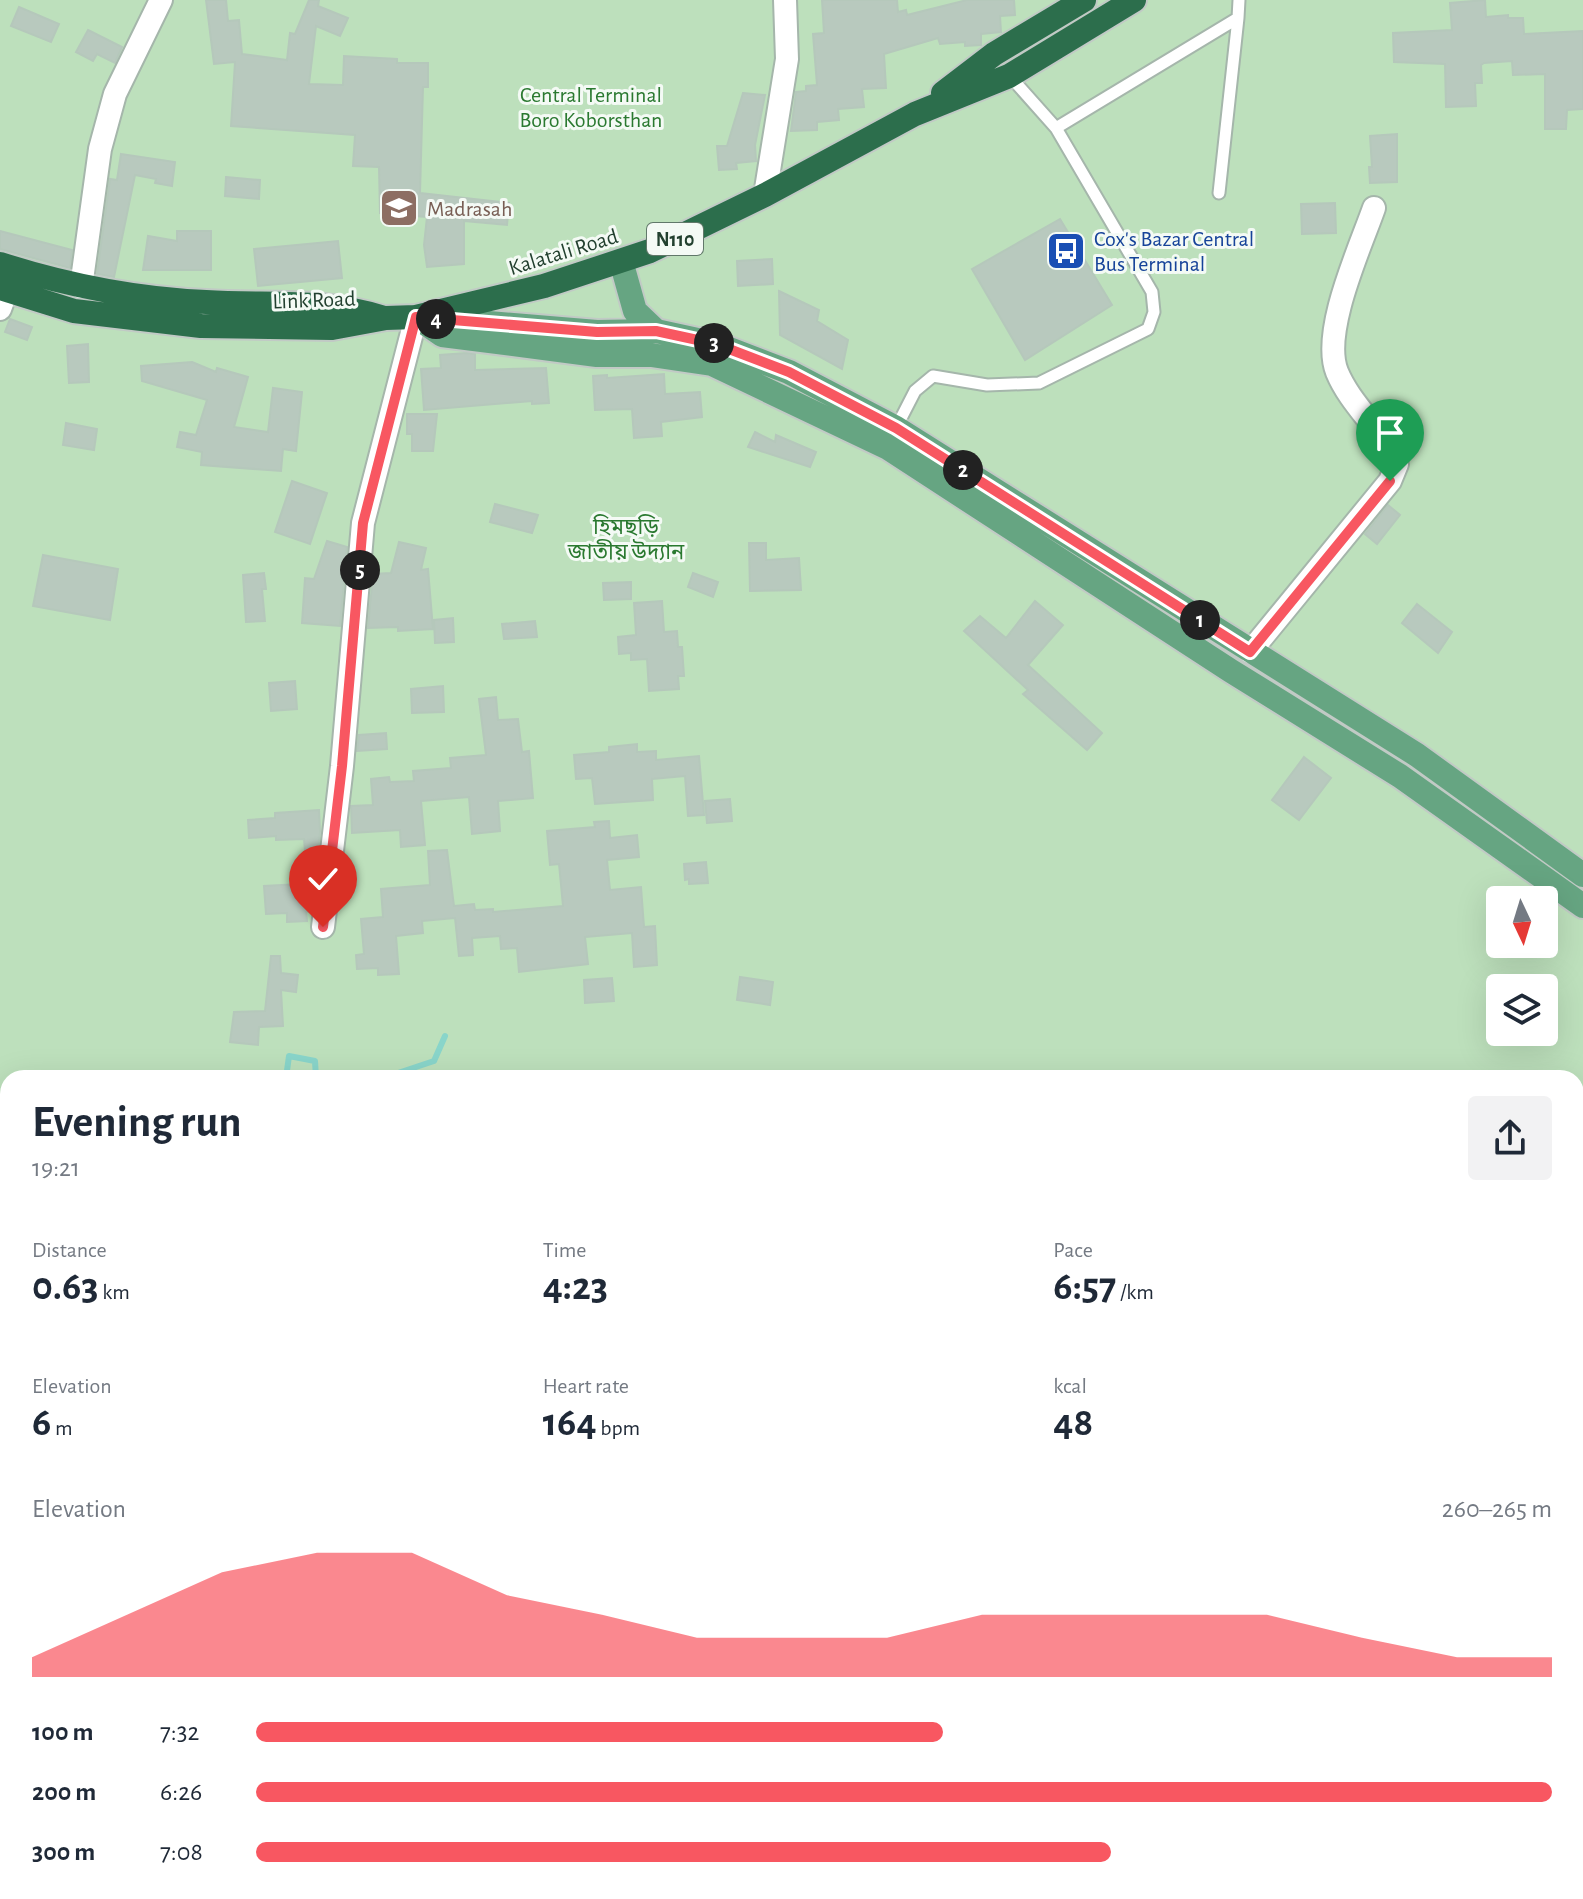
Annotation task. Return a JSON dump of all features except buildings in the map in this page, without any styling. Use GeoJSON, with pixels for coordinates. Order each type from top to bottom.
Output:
{"type":"FeatureCollection","features":[{"type":"Feature","properties":{"kind":"highway","name":"Kalatali Road"},"geometry":{"type":"LineString","coordinates":[[915,114],[994,54],[1084,0]]}},
{"type":"Feature","properties":{"kind":"highway","name":"Kalatali Road"},"geometry":{"type":"LineString","coordinates":[[386,318],[416,317],[544,286],[650,251],[765,195],[915,114],[1009,76],[1134,0]]}},
{"type":"Feature","properties":{"kind":"highway","name":"Link Road"},"geometry":{"type":"LineString","coordinates":[[0,264],[81,287],[204,302],[327,304],[386,318]]}},
{"type":"Feature","properties":{"kind":"highway","name":"Link Road"},"geometry":{"type":"LineString","coordinates":[[2,296],[74,311],[201,326],[332,328],[386,318]]}},
{"type":"Feature","properties":{"kind":"main road"},"geometry":{"type":"LineString","coordinates":[[621,261],[635,311],[656,331]]}},
{"type":"Feature","properties":{"kind":"main road"},"geometry":{"type":"LineString","coordinates":[[416,317],[597,332],[656,331],[716,344],[789,372],[896,428],[1417,755],[1583,875]]}},
{"type":"Feature","properties":{"kind":"main road"},"geometry":{"type":"LineString","coordinates":[[416,317],[442,335],[597,355],[651,355],[712,364],[875,441],[1217,663],[1400,776],[1583,906]]}},
{"type":"Feature","properties":{"kind":"street"},"geometry":{"type":"LineString","coordinates":[[81,287],[100,149],[115,94],[161,0]]}},
{"type":"Feature","properties":{"kind":"street"},"geometry":{"type":"LineString","coordinates":[[765,195],[787,59],[785,0]]}},
{"type":"Feature","properties":{"kind":"street"},"geometry":{"type":"LineString","coordinates":[[1250,652],[1390,481],[1397,464],[1390,448],[1337,372],[1332,345],[1340,307],[1374,208]]}},
{"type":"Feature","properties":{"kind":"street"},"geometry":{"type":"LineString","coordinates":[[323,927],[342,766],[363,523],[416,317]]}},
{"type":"Feature","properties":{"kind":"lane"},"geometry":{"type":"LineString","coordinates":[[1219,193],[1239,0]]}},
{"type":"Feature","properties":{"kind":"lane"},"geometry":{"type":"LineString","coordinates":[[1056,128],[1238,18]]}},
{"type":"Feature","properties":{"kind":"lane"},"geometry":{"type":"LineString","coordinates":[[896,428],[915,391],[933,376],[987,385],[1039,383],[1148,329],[1154,312],[1152,292],[1056,128],[1009,76],[994,54]]}},
{"type":"Feature","properties":{"kind":"green space","name":"হিমছড়ি জাতীয় উদ্যান"},"geometry":{"type":"Polygon","coordinates":[[[0,0],[1583,0],[1583,1070],[0,1070],[0,0]]]}},
{"type":"Feature","properties":{"kind":"waterway"},"geometry":{"type":"LineString","coordinates":[[407,1070],[434,1061],[445,1036]]}},
{"type":"Feature","properties":{"kind":"waterway"},"geometry":{"type":"LineString","coordinates":[[287,1070],[289,1056],[315,1061],[316,1070]]}},
{"type":"Feature","properties":{"kind":"place","name":"Madrasah"},"geometry":{"type":"Point","coordinates":[399,208]}},
{"type":"Feature","properties":{"kind":"place","name":"Cox's Bazar Central Bus Terminal"},"geometry":{"type":"Point","coordinates":[1066,251]}},
{"type":"Feature","properties":{"kind":"route"},"geometry":{"type":"LineString","coordinates":[[323,927],[342,766],[363,523],[416,317],[597,332],[656,331],[716,344],[789,372],[896,428],[1250,652],[1390,481]]}},
{"type":"Feature","properties":{"kind":"park label","name":"Central Terminal Boro Koborsthan"},"geometry":{"type":"Point","coordinates":[591,106]}}]}
